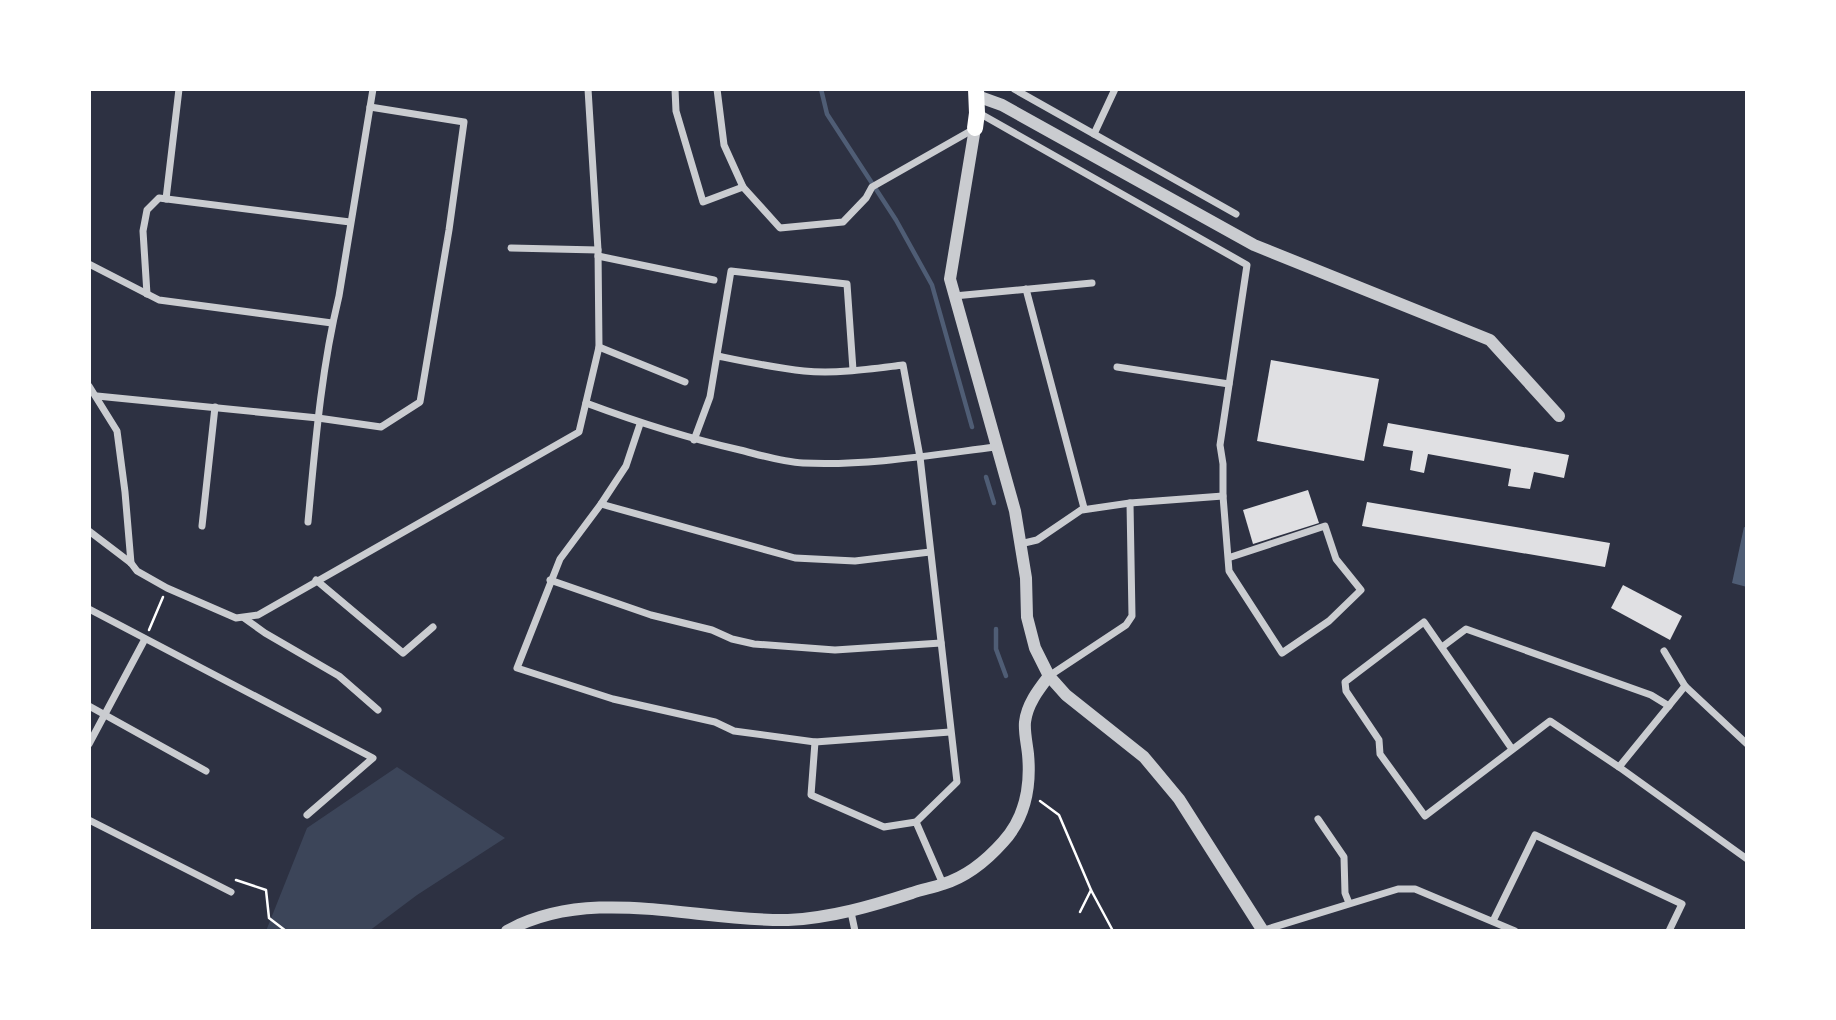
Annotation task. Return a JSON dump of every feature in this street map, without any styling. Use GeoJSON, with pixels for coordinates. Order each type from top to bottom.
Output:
{"type":"FeatureCollection","features":[{"type":"Feature","properties":{"kind":"street"},"geometry":{"type":"LineString","coordinates":[[166,200],[179,89]]}},
{"type":"Feature","properties":{"kind":"street"},"geometry":{"type":"LineString","coordinates":[[308,522],[318,418],[332,323],[339,296],[373,89]]}},
{"type":"Feature","properties":{"kind":"street"},"geometry":{"type":"LineString","coordinates":[[89,531],[131,563],[137,571],[167,588],[236,618],[244,618],[258,615],[579,432],[599,347],[598,253],[588,89]]}},
{"type":"Feature","properties":{"kind":"street"},"geometry":{"type":"LineString","coordinates":[[675,89],[676,111],[703,202],[743,187]]}},
{"type":"Feature","properties":{"kind":"street"},"geometry":{"type":"LineString","coordinates":[[717,89],[724,145],[743,187],[780,228],[843,222],[866,198],[872,187],[976,107],[1002,105],[1254,245],[1490,340],[1559,416]]}},
{"type":"Feature","properties":{"kind":"street"},"geometry":{"type":"LineString","coordinates":[[1014,89],[1236,214]]}},
{"type":"Feature","properties":{"kind":"street"},"geometry":{"type":"LineString","coordinates":[[1094,134],[1115,89]]}},
{"type":"Feature","properties":{"kind":"street"},"geometry":{"type":"LineString","coordinates":[[97,396],[318,418],[381,427],[419,402],[464,122],[370,107]]}},
{"type":"Feature","properties":{"kind":"street"},"geometry":{"type":"LineString","coordinates":[[976,107],[950,279],[1015,511],[1026,578],[1027,617],[1035,649],[1049,676],[1066,695],[1144,757],[1179,799],[1262,931],[1398,889],[1415,890],[1515,931]]}},
{"type":"Feature","properties":{"kind":"street"},"geometry":{"type":"LineString","coordinates":[[976,107],[1247,265],[1220,445],[1223,464],[1223,496],[1229,571],[1282,653],[1329,621],[1361,590],[1336,559],[1325,526],[1228,558]]}},
{"type":"Feature","properties":{"kind":"street"},"geometry":{"type":"LineString","coordinates":[[147,294],[143,231],[147,210],[159,198],[350,222]]}},
{"type":"Feature","properties":{"kind":"street"},"geometry":{"type":"LineString","coordinates":[[511,248],[598,253],[714,281]]}},
{"type":"Feature","properties":{"kind":"street"},"geometry":{"type":"LineString","coordinates":[[89,264],[159,300],[332,323]]}},
{"type":"Feature","properties":{"kind":"street"},"geometry":{"type":"LineString","coordinates":[[694,440],[710,397],[731,271],[847,284],[853,370]]}},
{"type":"Feature","properties":{"kind":"street"},"geometry":{"type":"LineString","coordinates":[[954,296],[1092,283]]}},
{"type":"Feature","properties":{"kind":"street"},"geometry":{"type":"LineString","coordinates":[[1026,289],[1084,508],[1082,510],[1129,503],[1223,496]]}},
{"type":"Feature","properties":{"kind":"street"},"geometry":{"type":"LineString","coordinates":[[599,347],[685,382]]}},
{"type":"Feature","properties":{"kind":"street"},"geometry":{"type":"LineString","coordinates":[[718,355],[772,367],[807,371],[903,365],[920,457],[957,782],[916,822],[884,827],[811,796],[815,742]]}},
{"type":"Feature","properties":{"kind":"street"},"geometry":{"type":"LineString","coordinates":[[1116,368],[1230,384]]}},
{"type":"Feature","properties":{"kind":"street"},"geometry":{"type":"LineString","coordinates":[[89,386],[117,431],[131,563]]}},
{"type":"Feature","properties":{"kind":"street"},"geometry":{"type":"LineString","coordinates":[[586,403],[640,424],[694,440],[800,463],[920,457],[995,447]]}},
{"type":"Feature","properties":{"kind":"street"},"geometry":{"type":"LineString","coordinates":[[202,526],[215,407]]}},
{"type":"Feature","properties":{"kind":"street"},"geometry":{"type":"LineString","coordinates":[[640,424],[626,466],[560,559],[517,668],[613,699],[715,722],[734,731],[815,742],[950,732]]}},
{"type":"Feature","properties":{"kind":"street"},"geometry":{"type":"LineString","coordinates":[[507,931],[520,923],[555,912],[600,906],[740,919],[790,920],[851,912],[964,875],[1004,841],[1017,823],[1028,793],[1030,768],[1024,723],[1034,696],[1049,676],[1126,625],[1132,616],[1129,503]]}},
{"type":"Feature","properties":{"kind":"street"},"geometry":{"type":"LineString","coordinates":[[601,504],[795,558],[855,561],[930,552]]}},
{"type":"Feature","properties":{"kind":"street"},"geometry":{"type":"LineString","coordinates":[[1020,544],[1037,540],[1084,508]]}},
{"type":"Feature","properties":{"kind":"street"},"geometry":{"type":"LineString","coordinates":[[316,580],[403,653],[433,627]]}},
{"type":"Feature","properties":{"kind":"street"},"geometry":{"type":"LineString","coordinates":[[550,580],[650,615],[712,630],[732,639],[754,644],[835,650],[940,643]]}},
{"type":"Feature","properties":{"kind":"street"},"geometry":{"type":"LineString","coordinates":[[89,609],[373,758],[307,815]]}},
{"type":"Feature","properties":{"kind":"street"},"geometry":{"type":"LineString","coordinates":[[244,618],[339,676],[378,710]]}},
{"type":"Feature","properties":{"kind":"street"},"geometry":{"type":"LineString","coordinates":[[1512,749],[1424,622],[1345,682],[1346,691],[1379,740],[1381,754],[1424,816],[1550,721],[1747,859]]}},
{"type":"Feature","properties":{"kind":"street"},"geometry":{"type":"LineString","coordinates":[[1442,647],[1466,629],[1650,695],[1669,706]]}},
{"type":"Feature","properties":{"kind":"street"},"geometry":{"type":"LineString","coordinates":[[89,744],[145,639]]}},
{"type":"Feature","properties":{"kind":"street"},"geometry":{"type":"LineString","coordinates":[[1664,651],[1685,686],[1747,744]]}},
{"type":"Feature","properties":{"kind":"street"},"geometry":{"type":"LineString","coordinates":[[1619,767],[1685,686]]}},
{"type":"Feature","properties":{"kind":"street"},"geometry":{"type":"LineString","coordinates":[[89,706],[206,771]]}},
{"type":"Feature","properties":{"kind":"street"},"geometry":{"type":"LineString","coordinates":[[1318,819],[1344,857],[1345,893],[1349,903]]}},
{"type":"Feature","properties":{"kind":"street"},"geometry":{"type":"LineString","coordinates":[[89,820],[231,892]]}},
{"type":"Feature","properties":{"kind":"street"},"geometry":{"type":"LineString","coordinates":[[916,822],[943,884]]}},
{"type":"Feature","properties":{"kind":"street"},"geometry":{"type":"LineString","coordinates":[[1493,921],[1535,835],[1682,904],[1669,931]]}},
{"type":"Feature","properties":{"kind":"street"},"geometry":{"type":"LineString","coordinates":[[851,912],[855,931]]}},
{"type":"Feature","properties":{"kind":"path"},"geometry":{"type":"LineString","coordinates":[[145,639],[167,588]]}},
{"type":"Feature","properties":{"kind":"path"},"geometry":{"type":"LineString","coordinates":[[1028,793],[1059,815],[1091,890],[1113,931]]}},
{"type":"Feature","properties":{"kind":"path"},"geometry":{"type":"LineString","coordinates":[[231,892],[236,880],[266,890],[269,918],[286,931]]}},
{"type":"Feature","properties":{"kind":"path"},"geometry":{"type":"LineString","coordinates":[[1080,912],[1091,890]]}},
{"type":"Feature","properties":{"kind":"shaded area"},"geometry":{"type":"Polygon","coordinates":[[[1744,527],[1747,528],[1747,587],[1732,583],[1744,527]]]}},
{"type":"Feature","properties":{"kind":"shaded area"},"geometry":{"type":"Polygon","coordinates":[[[397,767],[505,838],[417,895],[369,931],[266,931],[307,828],[397,767]]]}},
{"type":"Feature","properties":{"kind":"building"},"geometry":{"type":"Polygon","coordinates":[[[1271,360],[1379,379],[1364,461],[1257,441],[1271,360]]]}},
{"type":"Feature","properties":{"kind":"building"},"geometry":{"type":"Polygon","coordinates":[[[1388,423],[1569,455],[1564,478],[1534,472],[1530,489],[1508,486],[1511,469],[1428,454],[1424,473],[1410,470],[1413,451],[1383,446],[1388,423]]]}},
{"type":"Feature","properties":{"kind":"building"},"geometry":{"type":"Polygon","coordinates":[[[1308,490],[1319,523],[1253,544],[1243,510],[1308,490]]]}},
{"type":"Feature","properties":{"kind":"building"},"geometry":{"type":"Polygon","coordinates":[[[1367,502],[1610,543],[1605,567],[1362,526],[1367,502]]]}},
{"type":"Feature","properties":{"kind":"building"},"geometry":{"type":"Polygon","coordinates":[[[1623,585],[1682,616],[1670,640],[1611,608],[1623,585]]]}},
{"type":"Feature","properties":{"kind":"waterway"},"geometry":{"type":"LineString","coordinates":[[821,89],[827,114],[896,220],[932,285],[972,427]]}},
{"type":"Feature","properties":{"kind":"waterway"},"geometry":{"type":"LineString","coordinates":[[986,477],[994,503]]}},
{"type":"Feature","properties":{"kind":"waterway"},"geometry":{"type":"LineString","coordinates":[[996,629],[996,649],[1006,676]]}}]}
